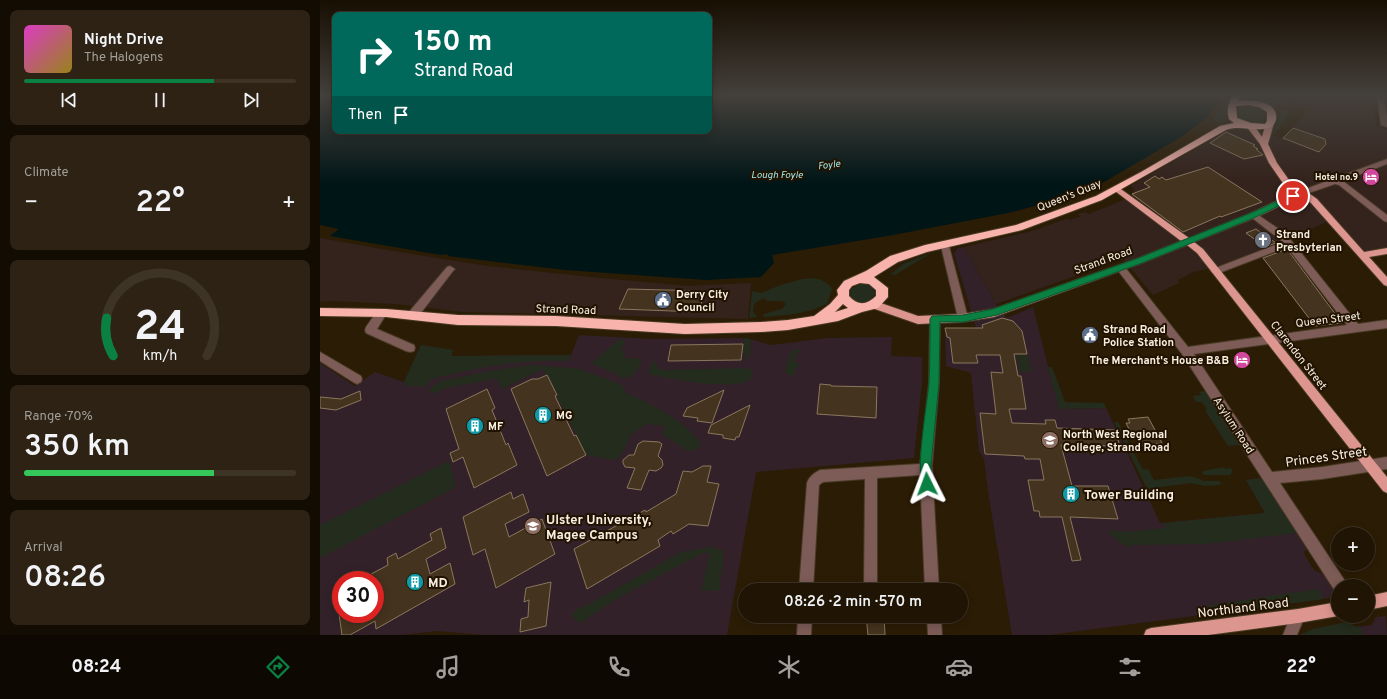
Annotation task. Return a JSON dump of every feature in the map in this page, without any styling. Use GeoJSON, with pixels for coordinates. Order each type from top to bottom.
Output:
{"type":"FeatureCollection","features":[{"type":"Feature","properties":{"kind":"highway","name":"Queen's Quay"},"geometry":{"type":"LineString","coordinates":[[859,279],[894,259],[925,250],[1018,228],[1074,208],[1118,189],[1227,125]]}},
{"type":"Feature","properties":{"kind":"highway","name":"Queen's Quay"},"geometry":{"type":"LineString","coordinates":[[1242,125],[1263,127],[1267,125]]}},
{"type":"Feature","properties":{"kind":"highway","name":"Queen's Quay"},"geometry":{"type":"LineString","coordinates":[[880,297],[886,273],[906,256]]}},
{"type":"Feature","properties":{"kind":"highway"},"geometry":{"type":"LineString","coordinates":[[859,279],[872,280],[880,297],[860,308],[849,304],[843,297],[842,292],[846,284],[859,279]]}},
{"type":"Feature","properties":{"kind":"highway","name":"Strand Road"},"geometry":{"type":"LineString","coordinates":[[812,321],[834,308],[843,297]]}},
{"type":"Feature","properties":{"kind":"highway","name":"Strand Road"},"geometry":{"type":"LineString","coordinates":[[320,312],[382,313],[458,320],[556,321],[685,329],[761,327],[812,321],[838,316],[860,308]]}},
{"type":"Feature","properties":{"kind":"main road"},"geometry":{"type":"LineString","coordinates":[[1264,144],[1270,125]]}},
{"type":"Feature","properties":{"kind":"main road"},"geometry":{"type":"LineString","coordinates":[[1247,126],[1264,144],[1273,163],[1292,192],[1314,201]]}},
{"type":"Feature","properties":{"kind":"main road","name":"Clarendon Street"},"geometry":{"type":"LineString","coordinates":[[1118,189],[1200,251],[1387,487]]}},
{"type":"Feature","properties":{"kind":"main road"},"geometry":{"type":"LineString","coordinates":[[1292,192],[1303,193],[1314,201],[1387,283]]}},
{"type":"Feature","properties":{"kind":"main road","name":"Strand Road"},"geometry":{"type":"LineString","coordinates":[[880,297],[907,317],[918,320],[963,318],[994,313],[1122,268],[1254,215],[1292,192]]}},
{"type":"Feature","properties":{"kind":"main road"},"geometry":{"type":"LineString","coordinates":[[1362,255],[1387,251]]}},
{"type":"Feature","properties":{"kind":"main road"},"geometry":{"type":"LineString","coordinates":[[1375,602],[1387,599]]}},
{"type":"Feature","properties":{"kind":"main road","name":"Northland Road"},"geometry":{"type":"LineString","coordinates":[[1151,635],[1199,632],[1331,610]]}},
{"type":"Feature","properties":{"kind":"street"},"geometry":{"type":"LineString","coordinates":[[1303,193],[1387,161]]}},
{"type":"Feature","properties":{"kind":"street"},"geometry":{"type":"LineString","coordinates":[[1335,181],[1342,183],[1387,219]]}},
{"type":"Feature","properties":{"kind":"street"},"geometry":{"type":"LineString","coordinates":[[1254,215],[1283,236],[1355,328]]}},
{"type":"Feature","properties":{"kind":"street"},"geometry":{"type":"LineString","coordinates":[[1216,270],[1288,243]]}},
{"type":"Feature","properties":{"kind":"street"},"geometry":{"type":"LineString","coordinates":[[945,246],[963,318]]}},
{"type":"Feature","properties":{"kind":"street","name":"Asylum Road"},"geometry":{"type":"LineString","coordinates":[[1122,268],[1186,351],[1335,579]]}},
{"type":"Feature","properties":{"kind":"street"},"geometry":{"type":"LineString","coordinates":[[413,315],[450,269]]}},
{"type":"Feature","properties":{"kind":"street"},"geometry":{"type":"LineString","coordinates":[[382,313],[370,330],[410,348]]}},
{"type":"Feature","properties":{"kind":"street"},"geometry":{"type":"LineString","coordinates":[[932,583],[926,469],[934,383],[935,319]]}},
{"type":"Feature","properties":{"kind":"street","name":"Queen Street"},"geometry":{"type":"LineString","coordinates":[[1186,351],[1387,324]]}},
{"type":"Feature","properties":{"kind":"street"},"geometry":{"type":"LineString","coordinates":[[320,356],[357,379]]}},
{"type":"Feature","properties":{"kind":"street","name":"Princes Street"},"geometry":{"type":"LineString","coordinates":[[1270,478],[1322,473],[1387,463]]}},
{"type":"Feature","properties":{"kind":"street"},"geometry":{"type":"LineString","coordinates":[[806,583],[813,483],[820,476],[926,469]]}},
{"type":"Feature","properties":{"kind":"street"},"geometry":{"type":"LineString","coordinates":[[871,583],[872,473]]}},
{"type":"Feature","properties":{"kind":"street"},"geometry":{"type":"LineString","coordinates":[[1290,635],[1298,616]]}},
{"type":"Feature","properties":{"kind":"street"},"geometry":{"type":"LineString","coordinates":[[804,635],[805,623]]}},
{"type":"Feature","properties":{"kind":"street"},"geometry":{"type":"LineString","coordinates":[[934,623],[934,635]]}},
{"type":"Feature","properties":{"kind":"shaded area"},"geometry":{"type":"Polygon","coordinates":[[[1295,125],[1376,125],[1376,126],[1387,129],[1387,248],[1366,253],[1332,219],[1291,239],[1281,242],[1342,323],[1315,326],[1261,257],[1193,272],[1178,280],[1179,283],[1153,295],[1123,259],[996,304],[964,247],[1032,231],[1068,218],[1069,220],[1080,217],[1078,214],[1084,212],[1089,214],[1121,201],[1132,194],[1134,189],[1130,186],[1230,129],[1238,127],[1283,138],[1295,125]]]}},
{"type":"Feature","properties":{"kind":"shaded area"},"geometry":{"type":"Polygon","coordinates":[[[320,238],[488,266],[581,276],[687,286],[751,283],[748,319],[463,312],[395,304],[333,301],[320,302],[320,238]]]}},
{"type":"Feature","properties":{"kind":"shaded area","name":"North West Regional College, Strand Road"},"geometry":{"type":"Polygon","coordinates":[[[964,247],[997,306],[1007,318],[1033,307],[1059,409],[1106,408],[1160,523],[1265,513],[1246,480],[1262,478],[1306,548],[1306,551],[1303,552],[1314,570],[1323,574],[1331,586],[1331,598],[1049,635],[1012,635],[984,459],[979,451],[971,373],[946,366],[945,328],[976,328],[954,253],[958,248],[964,247]]]}},
{"type":"Feature","properties":{"kind":"shaded area","name":"Ulster University, Magee Campus"},"geometry":{"type":"Polygon","coordinates":[[[579,335],[652,339],[747,338],[771,345],[828,338],[892,337],[891,356],[922,357],[922,383],[914,458],[756,472],[727,635],[485,635],[437,631],[400,635],[320,635],[320,363],[355,386],[375,372],[404,382],[421,345],[453,350],[451,356],[571,355],[579,335]]]}},
{"type":"Feature","properties":{"kind":"shaded area"},"geometry":{"type":"Polygon","coordinates":[[[1386,616],[1387,635],[1300,635],[1313,629],[1342,623],[1349,623],[1356,627],[1372,625],[1375,623],[1376,617],[1386,616]]]}},
{"type":"Feature","properties":{"kind":"green space"},"geometry":{"type":"Polygon","coordinates":[[[1276,125],[1281,125],[1274,134],[1272,134],[1276,125]]]}},
{"type":"Feature","properties":{"kind":"green space"},"geometry":{"type":"Polygon","coordinates":[[[931,253],[895,275],[891,274],[903,264],[931,253]]]}},
{"type":"Feature","properties":{"kind":"green space"},"geometry":{"type":"Polygon","coordinates":[[[814,278],[829,285],[832,289],[827,304],[804,312],[764,317],[764,314],[782,309],[786,304],[782,301],[768,301],[763,298],[754,304],[753,311],[757,317],[749,318],[752,291],[761,293],[802,279],[814,278]]]}},
{"type":"Feature","properties":{"kind":"green space"},"geometry":{"type":"Polygon","coordinates":[[[861,284],[870,286],[875,294],[873,298],[867,302],[856,301],[850,295],[851,289],[861,284]]]}},
{"type":"Feature","properties":{"kind":"green space"},"geometry":{"type":"Polygon","coordinates":[[[744,338],[751,339],[750,356],[744,360],[745,352],[742,352],[744,338]]]}},
{"type":"Feature","properties":{"kind":"green space"},"geometry":{"type":"Polygon","coordinates":[[[625,339],[621,350],[625,352],[623,358],[642,359],[633,375],[622,378],[591,363],[619,340],[625,339]]]}},
{"type":"Feature","properties":{"kind":"green space"},"geometry":{"type":"Polygon","coordinates":[[[421,345],[453,350],[451,356],[571,355],[568,361],[536,361],[503,364],[439,377],[431,380],[425,386],[405,386],[404,382],[421,345]]]}},
{"type":"Feature","properties":{"kind":"green space"},"geometry":{"type":"Polygon","coordinates":[[[799,349],[801,353],[796,353],[794,362],[799,363],[798,368],[795,368],[794,375],[789,375],[785,372],[790,353],[793,350],[799,349]]]}},
{"type":"Feature","properties":{"kind":"green space"},"geometry":{"type":"Polygon","coordinates":[[[1016,354],[1027,354],[1032,371],[1020,372],[1016,354]]]}},
{"type":"Feature","properties":{"kind":"green space"},"geometry":{"type":"Polygon","coordinates":[[[653,360],[660,370],[748,368],[753,371],[751,378],[744,382],[732,384],[702,383],[648,374],[653,360]]]}},
{"type":"Feature","properties":{"kind":"green space"},"geometry":{"type":"Polygon","coordinates":[[[533,365],[579,369],[622,385],[626,393],[656,407],[677,420],[701,444],[700,447],[692,451],[688,451],[662,434],[665,426],[646,424],[632,434],[620,457],[613,460],[586,455],[543,369],[501,389],[497,379],[492,379],[446,388],[432,394],[429,391],[433,386],[441,381],[495,370],[533,365]]]}},
{"type":"Feature","properties":{"kind":"green space"},"geometry":{"type":"Polygon","coordinates":[[[1048,367],[1052,367],[1065,402],[1104,403],[1106,408],[1059,409],[1048,367]]]}},
{"type":"Feature","properties":{"kind":"green space"},"geometry":{"type":"Polygon","coordinates":[[[1205,391],[1239,445],[1228,446],[1205,410],[1207,409],[1202,402],[1196,402],[1193,396],[1201,395],[1199,392],[1205,391]]]}},
{"type":"Feature","properties":{"kind":"green space"},"geometry":{"type":"Polygon","coordinates":[[[1114,422],[1118,422],[1143,470],[1148,469],[1154,480],[1189,476],[1203,481],[1218,481],[1221,482],[1220,485],[1205,486],[1191,483],[1147,489],[1114,422]]]}},
{"type":"Feature","properties":{"kind":"green space"},"geometry":{"type":"Polygon","coordinates":[[[449,461],[456,487],[320,558],[320,525],[449,461]]]}},
{"type":"Feature","properties":{"kind":"green space"},"geometry":{"type":"Polygon","coordinates":[[[1224,467],[1226,469],[1231,468],[1233,471],[1230,475],[1204,475],[1202,473],[1203,471],[1224,467]]]}},
{"type":"Feature","properties":{"kind":"green space"},"geometry":{"type":"Polygon","coordinates":[[[1262,478],[1297,533],[1204,544],[1131,545],[1129,548],[1112,536],[1109,530],[1124,532],[1166,528],[1164,523],[1265,513],[1246,480],[1262,478]]]}},
{"type":"Feature","properties":{"kind":"green space"},"geometry":{"type":"Polygon","coordinates":[[[712,547],[724,551],[719,591],[701,590],[710,553],[703,553],[618,598],[580,623],[571,615],[577,609],[587,605],[681,552],[712,547]]]}},
{"type":"Feature","properties":{"kind":"green space"},"geometry":{"type":"Polygon","coordinates":[[[1318,589],[1324,599],[1212,614],[1209,605],[1318,589]]]}},
{"type":"Feature","properties":{"kind":"green space"},"geometry":{"type":"Polygon","coordinates":[[[1349,623],[1356,627],[1360,626],[1363,635],[1300,635],[1313,629],[1349,623]]]}},
{"type":"Feature","properties":{"kind":"water","name":"Lough Foyle"},"geometry":{"type":"Polygon","coordinates":[[[320,125],[332,125],[332,134],[712,134],[712,125],[1197,125],[1183,136],[1104,182],[1069,197],[1008,213],[893,235],[772,255],[774,263],[761,277],[706,280],[565,270],[448,256],[447,254],[441,255],[330,236],[339,229],[320,225],[320,125]]]}},
{"type":"Feature","properties":{"kind":"building"},"geometry":{"type":"Polygon","coordinates":[[[1293,128],[1325,139],[1326,144],[1319,152],[1283,138],[1293,128]]]}},
{"type":"Feature","properties":{"kind":"building"},"geometry":{"type":"Polygon","coordinates":[[[1226,132],[1255,145],[1253,146],[1263,155],[1244,159],[1210,143],[1226,132]]]}},
{"type":"Feature","properties":{"kind":"building"},"geometry":{"type":"Polygon","coordinates":[[[1208,167],[1262,202],[1221,217],[1220,216],[1183,232],[1132,194],[1150,187],[1144,183],[1155,176],[1159,179],[1162,177],[1166,180],[1208,167]]]}},
{"type":"Feature","properties":{"kind":"building","name":"Strand Presbyterian"},"geometry":{"type":"Polygon","coordinates":[[[1256,229],[1276,243],[1265,247],[1246,233],[1256,229]]]}},
{"type":"Feature","properties":{"kind":"building"},"geometry":{"type":"Polygon","coordinates":[[[1287,249],[1342,323],[1315,326],[1263,258],[1287,249]]]}},
{"type":"Feature","properties":{"kind":"building","name":"Derry City Council"},"geometry":{"type":"Polygon","coordinates":[[[628,289],[705,291],[699,312],[619,309],[628,289]]]}},
{"type":"Feature","properties":{"kind":"building","name":"Tower Building"},"geometry":{"type":"Polygon","coordinates":[[[1002,318],[1013,321],[1022,331],[1027,354],[1014,354],[1018,376],[1021,376],[1026,409],[1009,409],[1012,423],[1046,424],[1045,420],[1055,420],[1057,428],[1115,430],[1120,446],[1061,445],[1072,486],[1108,486],[1118,519],[1070,517],[1081,560],[1072,561],[1062,517],[1040,517],[1039,511],[1034,511],[1028,480],[1044,480],[1040,459],[1025,459],[1024,456],[985,454],[980,413],[996,414],[991,372],[1003,373],[1000,355],[976,355],[978,363],[953,363],[950,338],[947,337],[945,328],[983,328],[982,325],[1002,318]]]}},
{"type":"Feature","properties":{"kind":"building"},"geometry":{"type":"Polygon","coordinates":[[[743,344],[741,360],[668,361],[671,345],[743,344]]]}},
{"type":"Feature","properties":{"kind":"building","name":"MG"},"geometry":{"type":"Polygon","coordinates":[[[547,375],[574,436],[576,435],[586,455],[547,476],[511,389],[532,379],[538,379],[547,375]]]}},
{"type":"Feature","properties":{"kind":"building"},"geometry":{"type":"Polygon","coordinates":[[[820,384],[831,386],[877,387],[876,418],[817,414],[820,384]]]}},
{"type":"Feature","properties":{"kind":"building","name":"MF"},"geometry":{"type":"Polygon","coordinates":[[[487,389],[495,408],[492,410],[506,445],[508,443],[517,465],[474,488],[463,457],[453,462],[450,453],[459,449],[446,409],[487,389]]]}},
{"type":"Feature","properties":{"kind":"building"},"geometry":{"type":"Polygon","coordinates":[[[724,390],[712,423],[697,421],[698,418],[683,416],[687,408],[724,390]]]}},
{"type":"Feature","properties":{"kind":"building"},"geometry":{"type":"Polygon","coordinates":[[[360,391],[361,400],[336,410],[320,408],[320,397],[341,399],[360,391]]]}},
{"type":"Feature","properties":{"kind":"building"},"geometry":{"type":"Polygon","coordinates":[[[750,405],[739,437],[736,437],[735,440],[723,438],[723,435],[708,433],[711,425],[750,405]]]}},
{"type":"Feature","properties":{"kind":"building"},"geometry":{"type":"Polygon","coordinates":[[[1148,417],[1162,443],[1141,446],[1133,431],[1130,431],[1126,423],[1130,423],[1128,419],[1148,417]]]}},
{"type":"Feature","properties":{"kind":"building"},"geometry":{"type":"Polygon","coordinates":[[[643,441],[659,442],[662,444],[658,456],[662,460],[663,465],[656,471],[649,470],[641,490],[627,488],[635,468],[625,467],[623,460],[629,455],[634,455],[638,444],[643,441]]]}},
{"type":"Feature","properties":{"kind":"building"},"geometry":{"type":"Polygon","coordinates":[[[703,466],[711,466],[707,482],[719,484],[708,526],[689,524],[673,534],[671,531],[658,540],[660,546],[587,589],[574,549],[645,510],[646,512],[676,494],[683,471],[692,472],[703,466]]]}},
{"type":"Feature","properties":{"kind":"building"},"geometry":{"type":"Polygon","coordinates":[[[511,492],[513,499],[523,494],[529,512],[505,524],[509,537],[542,519],[555,554],[496,588],[485,549],[473,555],[463,517],[511,492]]]}},
{"type":"Feature","properties":{"kind":"building","name":"MD"},"geometry":{"type":"Polygon","coordinates":[[[441,528],[446,548],[426,559],[430,574],[450,563],[455,584],[376,629],[375,623],[384,623],[384,571],[377,571],[388,565],[387,558],[396,553],[398,559],[432,540],[430,534],[441,528]]]}},
{"type":"Feature","properties":{"kind":"building"},"geometry":{"type":"Polygon","coordinates":[[[551,582],[546,626],[520,632],[521,619],[528,617],[529,600],[524,602],[526,588],[551,582]]]}},
{"type":"Feature","properties":{"kind":"building","name":"MD"},"geometry":{"type":"Polygon","coordinates":[[[340,623],[371,623],[350,635],[342,635],[340,623]]]}},
{"type":"Feature","properties":{"kind":"building"},"geometry":{"type":"Polygon","coordinates":[[[867,623],[884,623],[885,635],[868,635],[867,623]]]}},
{"type":"Feature","properties":{"kind":"place","name":"Hotel no.9"},"geometry":{"type":"Point","coordinates":[1371,177]}},
{"type":"Feature","properties":{"kind":"place","name":"Strand Presbyterian"},"geometry":{"type":"Point","coordinates":[1263,240]}},
{"type":"Feature","properties":{"kind":"place","name":"Derry City Council"},"geometry":{"type":"Point","coordinates":[663,300]}},
{"type":"Feature","properties":{"kind":"place","name":"Strand Road Police Station"},"geometry":{"type":"Point","coordinates":[1090,335]}},
{"type":"Feature","properties":{"kind":"place","name":"The Merchant's House B&B"},"geometry":{"type":"Point","coordinates":[1242,360]}},
{"type":"Feature","properties":{"kind":"place","name":"MG"},"geometry":{"type":"Point","coordinates":[543,415]}},
{"type":"Feature","properties":{"kind":"place","name":"MF"},"geometry":{"type":"Point","coordinates":[475,426]}},
{"type":"Feature","properties":{"kind":"place","name":"North West Regional College, Strand Road"},"geometry":{"type":"Point","coordinates":[1050,440]}},
{"type":"Feature","properties":{"kind":"place","name":"Tower Building"},"geometry":{"type":"Point","coordinates":[1071,494]}},
{"type":"Feature","properties":{"kind":"place","name":"Ulster University, Magee Campus"},"geometry":{"type":"Point","coordinates":[533,526]}},
{"type":"Feature","properties":{"kind":"place","name":"MD"},"geometry":{"type":"Point","coordinates":[415,582]}},
{"type":"Feature","properties":{"kind":"route"},"geometry":{"type":"LineString","coordinates":[[927,484],[926,465],[928,428],[934,383],[935,319],[963,318],[994,313],[1139,261],[1254,215],[1293,196]]}},
{"type":"Feature","properties":{"kind":"water label","name":"Foyle"},"geometry":{"type":"Point","coordinates":[829,164]}}]}
